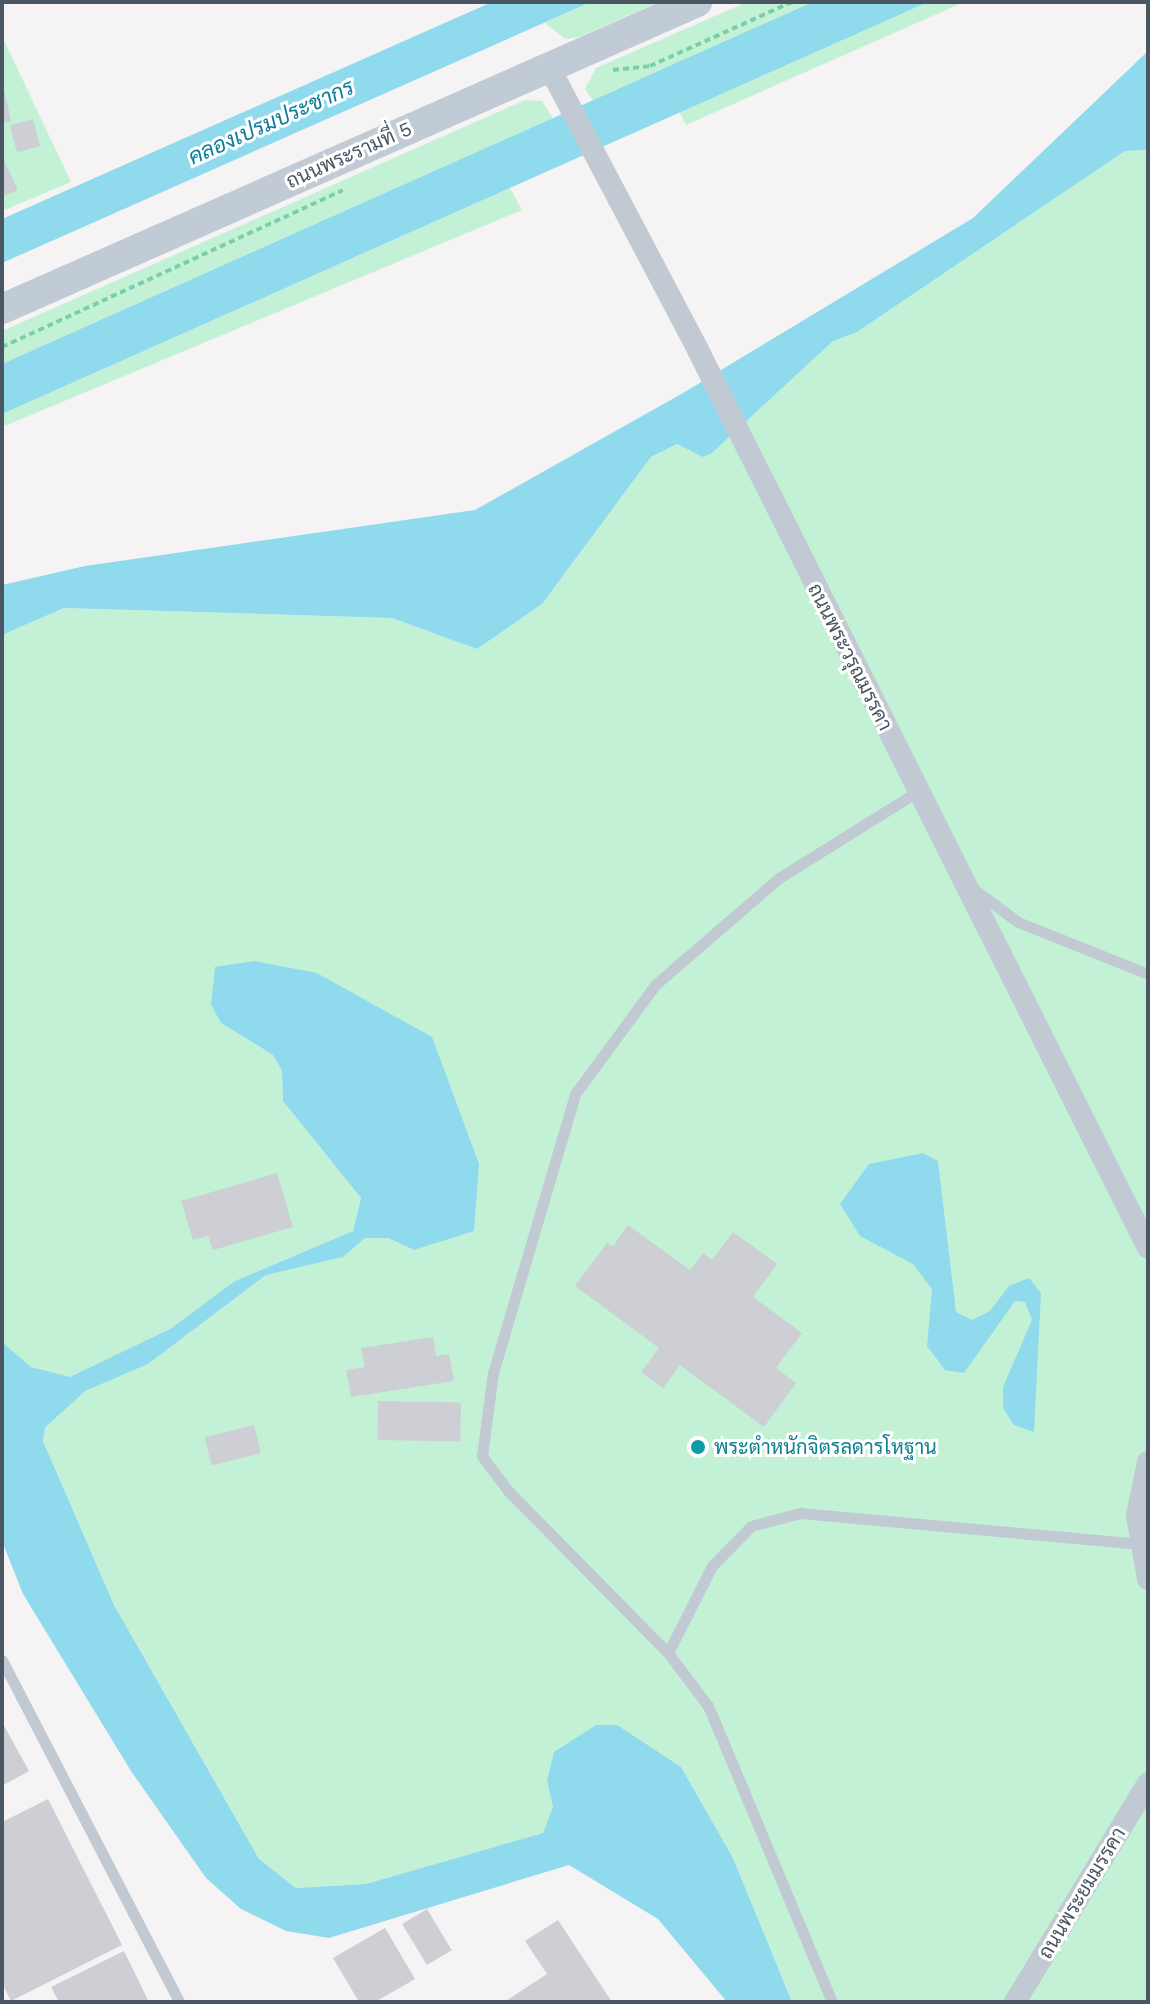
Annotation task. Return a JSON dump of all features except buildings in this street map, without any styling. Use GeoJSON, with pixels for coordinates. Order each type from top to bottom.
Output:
{"type":"FeatureCollection","features":[{"type":"Feature","properties":{"kind":"main road","name":"ถนนพระรามที่ 5"},"geometry":{"type":"LineString","coordinates":[[2,309],[697,2]]}},
{"type":"Feature","properties":{"kind":"street","name":"ถนนพระวรุณมรรคา"},"geometry":{"type":"LineString","coordinates":[[549,67],[570,101],[698,350],[743,446],[1148,1248]]}},
{"type":"Feature","properties":{"kind":"street"},"geometry":{"type":"LineString","coordinates":[[1148,1462],[1137,1515],[1139,1544],[1148,1579]]}},
{"type":"Feature","properties":{"kind":"street","name":"ถนนพระยมมรรคา"},"geometry":{"type":"LineString","coordinates":[[1015,2002],[1148,1783]]}},
{"type":"Feature","properties":{"kind":"lane"},"geometry":{"type":"LineString","coordinates":[[832,2002],[708,1706],[668,1653],[509,1492],[482,1456],[493,1373],[575,1094],[655,985],[779,878],[918,791]]}},
{"type":"Feature","properties":{"kind":"lane"},"geometry":{"type":"LineString","coordinates":[[962,879],[1018,922],[1148,974]]}},
{"type":"Feature","properties":{"kind":"lane"},"geometry":{"type":"LineString","coordinates":[[668,1653],[694,1596],[731,1546],[751,1526],[800,1513],[1139,1544]]}},
{"type":"Feature","properties":{"kind":"lane"},"geometry":{"type":"LineString","coordinates":[[2,1660],[179,2002]]}},
{"type":"Feature","properties":{"kind":"path"},"geometry":{"type":"LineString","coordinates":[[602,72],[650,66],[792,2]]}},
{"type":"Feature","properties":{"kind":"path"},"geometry":{"type":"LineString","coordinates":[[2,347],[357,183]]}},
{"type":"Feature","properties":{"kind":"green space"},"geometry":{"type":"Polygon","coordinates":[[[591,2],[659,2],[579,37],[565,39],[545,23],[591,2]]]}},
{"type":"Feature","properties":{"kind":"green space"},"geometry":{"type":"Polygon","coordinates":[[[747,2],[813,2],[594,102],[585,89],[596,68],[747,2]]]}},
{"type":"Feature","properties":{"kind":"green space"},"geometry":{"type":"Polygon","coordinates":[[[928,2],[964,2],[686,125],[679,111],[928,2]]]}},
{"type":"Feature","properties":{"kind":"green space"},"geometry":{"type":"Polygon","coordinates":[[[2,36],[71,182],[2,211],[2,36]]]}},
{"type":"Feature","properties":{"kind":"green space"},"geometry":{"type":"Polygon","coordinates":[[[525,100],[542,101],[554,120],[2,364],[2,331],[525,100]]]}},
{"type":"Feature","properties":{"kind":"green space"},"geometry":{"type":"Polygon","coordinates":[[[1148,150],[1148,2002],[792,2002],[733,1858],[681,1767],[547,1781],[553,1807],[543,1833],[366,1884],[296,1888],[259,1859],[114,1605],[43,1441],[45,1429],[85,1390],[148,1364],[266,1275],[342,1257],[365,1238],[388,1238],[414,1250],[432,1038],[317,973],[211,1005],[221,1023],[273,1055],[282,1071],[283,1101],[361,1198],[353,1231],[235,1281],[170,1329],[70,1378],[31,1367],[2,1342],[2,635],[64,608],[392,618],[477,649],[542,604],[651,457],[677,444],[703,456],[712,453],[833,341],[857,332],[1125,151],[1148,150]]]}},
{"type":"Feature","properties":{"kind":"green space"},"geometry":{"type":"Polygon","coordinates":[[[510,188],[522,210],[2,427],[2,414],[510,188]]]}},
{"type":"Feature","properties":{"kind":"water","name":"คลองเปรมประชากร"},"geometry":{"type":"Polygon","coordinates":[[[492,2],[591,2],[2,263],[2,219],[492,2]]]}},
{"type":"Feature","properties":{"kind":"water"},"geometry":{"type":"Polygon","coordinates":[[[813,2],[928,2],[2,414],[2,364],[813,2]]]}},
{"type":"Feature","properties":{"kind":"water"},"geometry":{"type":"Polygon","coordinates":[[[1148,51],[1148,150],[1125,151],[857,332],[833,341],[712,453],[703,457],[677,444],[651,457],[542,604],[477,649],[392,618],[64,608],[2,635],[2,585],[85,566],[475,510],[683,393],[973,218],[1148,51]]]}},
{"type":"Feature","properties":{"kind":"water"},"geometry":{"type":"Polygon","coordinates":[[[254,961],[317,973],[432,1037],[479,1164],[474,1231],[414,1250],[388,1238],[365,1238],[343,1257],[266,1275],[148,1364],[85,1391],[45,1428],[43,1441],[114,1605],[259,1859],[296,1888],[366,1884],[543,1833],[553,1807],[547,1781],[554,1752],[596,1725],[617,1725],[681,1767],[733,1858],[792,2002],[727,2002],[658,1919],[569,1865],[329,1938],[286,1931],[241,1909],[206,1878],[131,1771],[23,1594],[2,1541],[2,1342],[31,1367],[70,1377],[170,1329],[235,1281],[353,1231],[361,1198],[283,1101],[282,1071],[273,1055],[221,1023],[211,1005],[215,967],[254,961]]]}},
{"type":"Feature","properties":{"kind":"water"},"geometry":{"type":"Polygon","coordinates":[[[923,1153],[938,1161],[956,1312],[972,1320],[990,1311],[1009,1286],[1029,1278],[1041,1293],[1034,1432],[1014,1425],[1003,1408],[1003,1387],[1032,1320],[1025,1302],[1015,1301],[964,1373],[945,1370],[927,1346],[932,1289],[913,1264],[860,1236],[840,1204],[869,1164],[923,1153]]]}},
{"type":"Feature","properties":{"kind":"place","name":"พระตำหนักจิตรลดารโหฐาน"},"geometry":{"type":"Point","coordinates":[698,1447]}}]}
